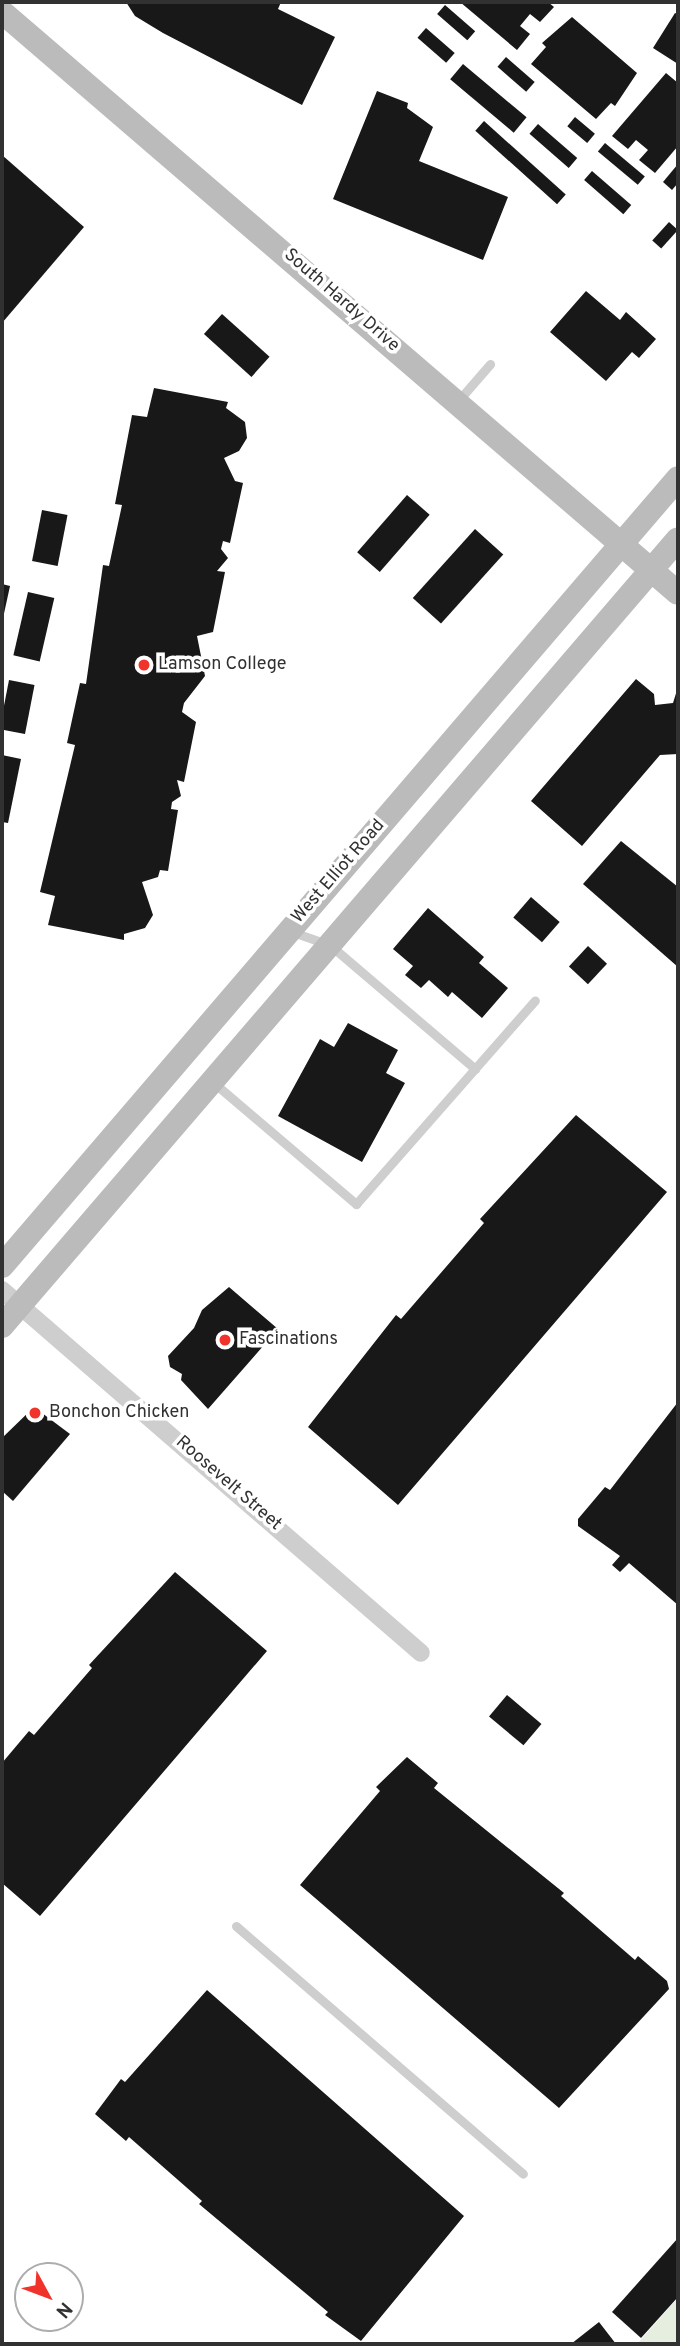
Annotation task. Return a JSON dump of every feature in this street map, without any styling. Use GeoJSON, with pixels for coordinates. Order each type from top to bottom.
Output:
{"type":"FeatureCollection","features":[{"type":"Feature","properties":{"kind":"main road","name":"South Hardy Drive"},"geometry":{"type":"LineString","coordinates":[[2,12],[624,542],[678,593]]}},
{"type":"Feature","properties":{"kind":"main road","name":"West Elliot Road"},"geometry":{"type":"LineString","coordinates":[[2,1266],[678,478]]}},
{"type":"Feature","properties":{"kind":"main road"},"geometry":{"type":"LineString","coordinates":[[2,1326],[11,1297],[212,1082],[678,539]]}},
{"type":"Feature","properties":{"kind":"street","name":"Roosevelt Street"},"geometry":{"type":"LineString","coordinates":[[11,1297],[421,1653]]}},
{"type":"Feature","properties":{"kind":"lane"},"geometry":{"type":"LineString","coordinates":[[458,401],[490,364]]}},
{"type":"Feature","properties":{"kind":"lane"},"geometry":{"type":"LineString","coordinates":[[289,931],[330,945],[475,1069]]}},
{"type":"Feature","properties":{"kind":"lane"},"geometry":{"type":"LineString","coordinates":[[212,1082],[356,1204],[536,1000]]}},
{"type":"Feature","properties":{"kind":"lane"},"geometry":{"type":"LineString","coordinates":[[236,1926],[523,2174]]}},
{"type":"Feature","properties":{"kind":"green space"},"geometry":{"type":"Polygon","coordinates":[[[678,2298],[678,2344],[637,2344],[678,2298]]]}},
{"type":"Feature","properties":{"kind":"building"},"geometry":{"type":"Polygon","coordinates":[[[126,2],[281,2],[278,9],[335,37],[302,105],[163,33],[135,16],[126,2]]]}},
{"type":"Feature","properties":{"kind":"building"},"geometry":{"type":"Polygon","coordinates":[[[460,2],[548,2],[554,7],[540,22],[530,14],[520,26],[530,34],[517,50],[460,2]]]}},
{"type":"Feature","properties":{"kind":"building"},"geometry":{"type":"Polygon","coordinates":[[[445,5],[475,31],[467,40],[437,14],[445,5]]]}},
{"type":"Feature","properties":{"kind":"building"},"geometry":{"type":"Polygon","coordinates":[[[675,13],[678,14],[678,64],[653,48],[675,13]]]}},
{"type":"Feature","properties":{"kind":"building"},"geometry":{"type":"Polygon","coordinates":[[[572,17],[637,73],[615,106],[611,103],[596,119],[531,64],[546,47],[542,43],[572,17]]]}},
{"type":"Feature","properties":{"kind":"building"},"geometry":{"type":"Polygon","coordinates":[[[426,28],[455,53],[446,63],[417,38],[426,28]]]}},
{"type":"Feature","properties":{"kind":"building"},"geometry":{"type":"Polygon","coordinates":[[[506,57],[535,82],[526,92],[497,67],[506,57]]]}},
{"type":"Feature","properties":{"kind":"building"},"geometry":{"type":"Polygon","coordinates":[[[463,64],[527,117],[514,133],[450,79],[463,64]]]}},
{"type":"Feature","properties":{"kind":"building"},"geometry":{"type":"Polygon","coordinates":[[[666,73],[678,83],[678,146],[655,173],[639,160],[648,150],[636,140],[628,149],[612,136],[666,73]]]}},
{"type":"Feature","properties":{"kind":"building"},"geometry":{"type":"Polygon","coordinates":[[[377,91],[408,103],[407,108],[433,127],[419,161],[508,197],[483,260],[333,199],[377,91]]]}},
{"type":"Feature","properties":{"kind":"building"},"geometry":{"type":"Polygon","coordinates":[[[575,117],[595,134],[587,143],[567,126],[575,117]]]}},
{"type":"Feature","properties":{"kind":"building"},"geometry":{"type":"Polygon","coordinates":[[[484,121],[566,195],[557,204],[475,131],[484,121]]]}},
{"type":"Feature","properties":{"kind":"building"},"geometry":{"type":"Polygon","coordinates":[[[538,124],[577,158],[569,168],[529,134],[538,124]]]}},
{"type":"Feature","properties":{"kind":"building"},"geometry":{"type":"Polygon","coordinates":[[[605,143],[645,176],[638,185],[598,151],[605,143]]]}},
{"type":"Feature","properties":{"kind":"building"},"geometry":{"type":"Polygon","coordinates":[[[2,155],[84,227],[2,323],[2,155]]]}},
{"type":"Feature","properties":{"kind":"building"},"geometry":{"type":"Polygon","coordinates":[[[678,164],[678,183],[672,190],[663,182],[678,164]]]}},
{"type":"Feature","properties":{"kind":"building"},"geometry":{"type":"Polygon","coordinates":[[[592,171],[631,205],[623,214],[584,180],[592,171]]]}},
{"type":"Feature","properties":{"kind":"building"},"geometry":{"type":"Polygon","coordinates":[[[669,222],[678,230],[661,249],[652,241],[669,222]]]}},
{"type":"Feature","properties":{"kind":"building"},"geometry":{"type":"Polygon","coordinates":[[[586,291],[620,320],[626,312],[656,339],[639,358],[632,352],[606,381],[550,332],[586,291]]]}},
{"type":"Feature","properties":{"kind":"building"},"geometry":{"type":"Polygon","coordinates":[[[222,314],[270,357],[251,377],[204,334],[222,314]]]}},
{"type":"Feature","properties":{"kind":"building"},"geometry":{"type":"Polygon","coordinates":[[[154,388],[228,402],[226,408],[245,422],[247,438],[239,451],[224,458],[235,481],[243,483],[230,543],[223,541],[221,549],[228,558],[217,571],[225,572],[213,632],[197,636],[205,676],[184,703],[182,712],[196,722],[184,782],[177,780],[181,796],[172,802],[171,809],[178,810],[168,871],[160,870],[158,877],[142,882],[153,915],[145,928],[124,934],[124,940],[48,925],[55,896],[40,892],[75,745],[67,743],[80,683],[86,684],[103,565],[109,566],[122,505],[115,504],[132,415],[147,417],[154,388]]]}},
{"type":"Feature","properties":{"kind":"building"},"geometry":{"type":"Polygon","coordinates":[[[407,495],[430,515],[380,572],[357,552],[407,495]]]}},
{"type":"Feature","properties":{"kind":"building"},"geometry":{"type":"Polygon","coordinates":[[[42,510],[68,515],[58,566],[32,561],[42,510]]]}},
{"type":"Feature","properties":{"kind":"building"},"geometry":{"type":"Polygon","coordinates":[[[475,529],[503,554],[441,624],[413,598],[475,529]]]}},
{"type":"Feature","properties":{"kind":"building"},"geometry":{"type":"Polygon","coordinates":[[[2,584],[10,586],[3,618],[2,618],[2,584]]]}},
{"type":"Feature","properties":{"kind":"building"},"geometry":{"type":"Polygon","coordinates":[[[28,592],[54,598],[40,661],[13,655],[28,592]]]}},
{"type":"Feature","properties":{"kind":"building"},"geometry":{"type":"Polygon","coordinates":[[[636,679],[654,694],[655,705],[673,703],[678,687],[678,754],[660,755],[582,846],[531,801],[636,679]]]}},
{"type":"Feature","properties":{"kind":"building"},"geometry":{"type":"Polygon","coordinates":[[[9,680],[35,685],[25,734],[2,730],[9,680]]]}},
{"type":"Feature","properties":{"kind":"building"},"geometry":{"type":"Polygon","coordinates":[[[2,755],[21,759],[8,823],[2,822],[2,755]]]}},
{"type":"Feature","properties":{"kind":"building"},"geometry":{"type":"Polygon","coordinates":[[[621,841],[678,887],[678,967],[583,884],[621,841]]]}},
{"type":"Feature","properties":{"kind":"building"},"geometry":{"type":"Polygon","coordinates":[[[531,897],[560,922],[542,942],[513,917],[531,897]]]}},
{"type":"Feature","properties":{"kind":"building"},"geometry":{"type":"Polygon","coordinates":[[[428,908],[484,957],[479,963],[508,988],[482,1018],[452,992],[448,997],[429,980],[421,988],[405,975],[413,966],[393,949],[428,908]]]}},
{"type":"Feature","properties":{"kind":"building"},"geometry":{"type":"Polygon","coordinates":[[[588,946],[607,964],[588,984],[569,966],[588,946]]]}},
{"type":"Feature","properties":{"kind":"building"},"geometry":{"type":"Polygon","coordinates":[[[348,1023],[398,1050],[386,1073],[405,1083],[362,1162],[278,1116],[320,1039],[334,1047],[348,1023]]]}},
{"type":"Feature","properties":{"kind":"building"},"geometry":{"type":"Polygon","coordinates":[[[576,1115],[667,1192],[398,1505],[308,1427],[396,1315],[401,1319],[484,1223],[480,1219],[576,1115]]]}},
{"type":"Feature","properties":{"kind":"building","name":"Fascinations"},"geometry":{"type":"Polygon","coordinates":[[[229,1287],[278,1329],[208,1409],[181,1380],[182,1374],[170,1367],[168,1356],[194,1328],[202,1310],[229,1287]]]}},
{"type":"Feature","properties":{"kind":"building"},"geometry":{"type":"Polygon","coordinates":[[[678,1402],[678,1605],[629,1563],[620,1572],[612,1565],[620,1556],[578,1526],[578,1519],[605,1487],[610,1490],[678,1402]]]}},
{"type":"Feature","properties":{"kind":"building"},"geometry":{"type":"Polygon","coordinates":[[[34,1407],[70,1434],[13,1501],[2,1491],[2,1438],[34,1407]]]}},
{"type":"Feature","properties":{"kind":"building"},"geometry":{"type":"Polygon","coordinates":[[[175,1572],[267,1651],[40,1916],[2,1883],[2,1763],[29,1731],[34,1735],[92,1668],[89,1665],[175,1572]]]}},
{"type":"Feature","properties":{"kind":"building"},"geometry":{"type":"Polygon","coordinates":[[[507,1695],[541,1724],[523,1745],[489,1716],[507,1695]]]}},
{"type":"Feature","properties":{"kind":"building"},"geometry":{"type":"Polygon","coordinates":[[[407,1757],[438,1783],[434,1788],[564,1893],[561,1896],[635,1960],[638,1956],[667,1981],[669,1989],[559,2108],[300,1885],[380,1791],[376,1787],[407,1757]]]}},
{"type":"Feature","properties":{"kind":"building"},"geometry":{"type":"Polygon","coordinates":[[[207,1990],[464,2216],[361,2341],[325,2315],[328,2312],[199,2204],[202,2201],[129,2137],[126,2141],[95,2114],[121,2079],[125,2082],[207,1990]]]}},
{"type":"Feature","properties":{"kind":"building"},"geometry":{"type":"Polygon","coordinates":[[[678,2238],[678,2297],[641,2338],[612,2312],[678,2238]]]}},
{"type":"Feature","properties":{"kind":"building"},"geometry":{"type":"Polygon","coordinates":[[[599,2322],[616,2344],[571,2344],[599,2322]]]}},
{"type":"Feature","properties":{"kind":"place","name":"Lamson College"},"geometry":{"type":"Point","coordinates":[144,665]}},
{"type":"Feature","properties":{"kind":"place","name":"Fascinations"},"geometry":{"type":"Point","coordinates":[225,1340]}},
{"type":"Feature","properties":{"kind":"place","name":"Bonchon Chicken"},"geometry":{"type":"Point","coordinates":[35,1413]}}]}
